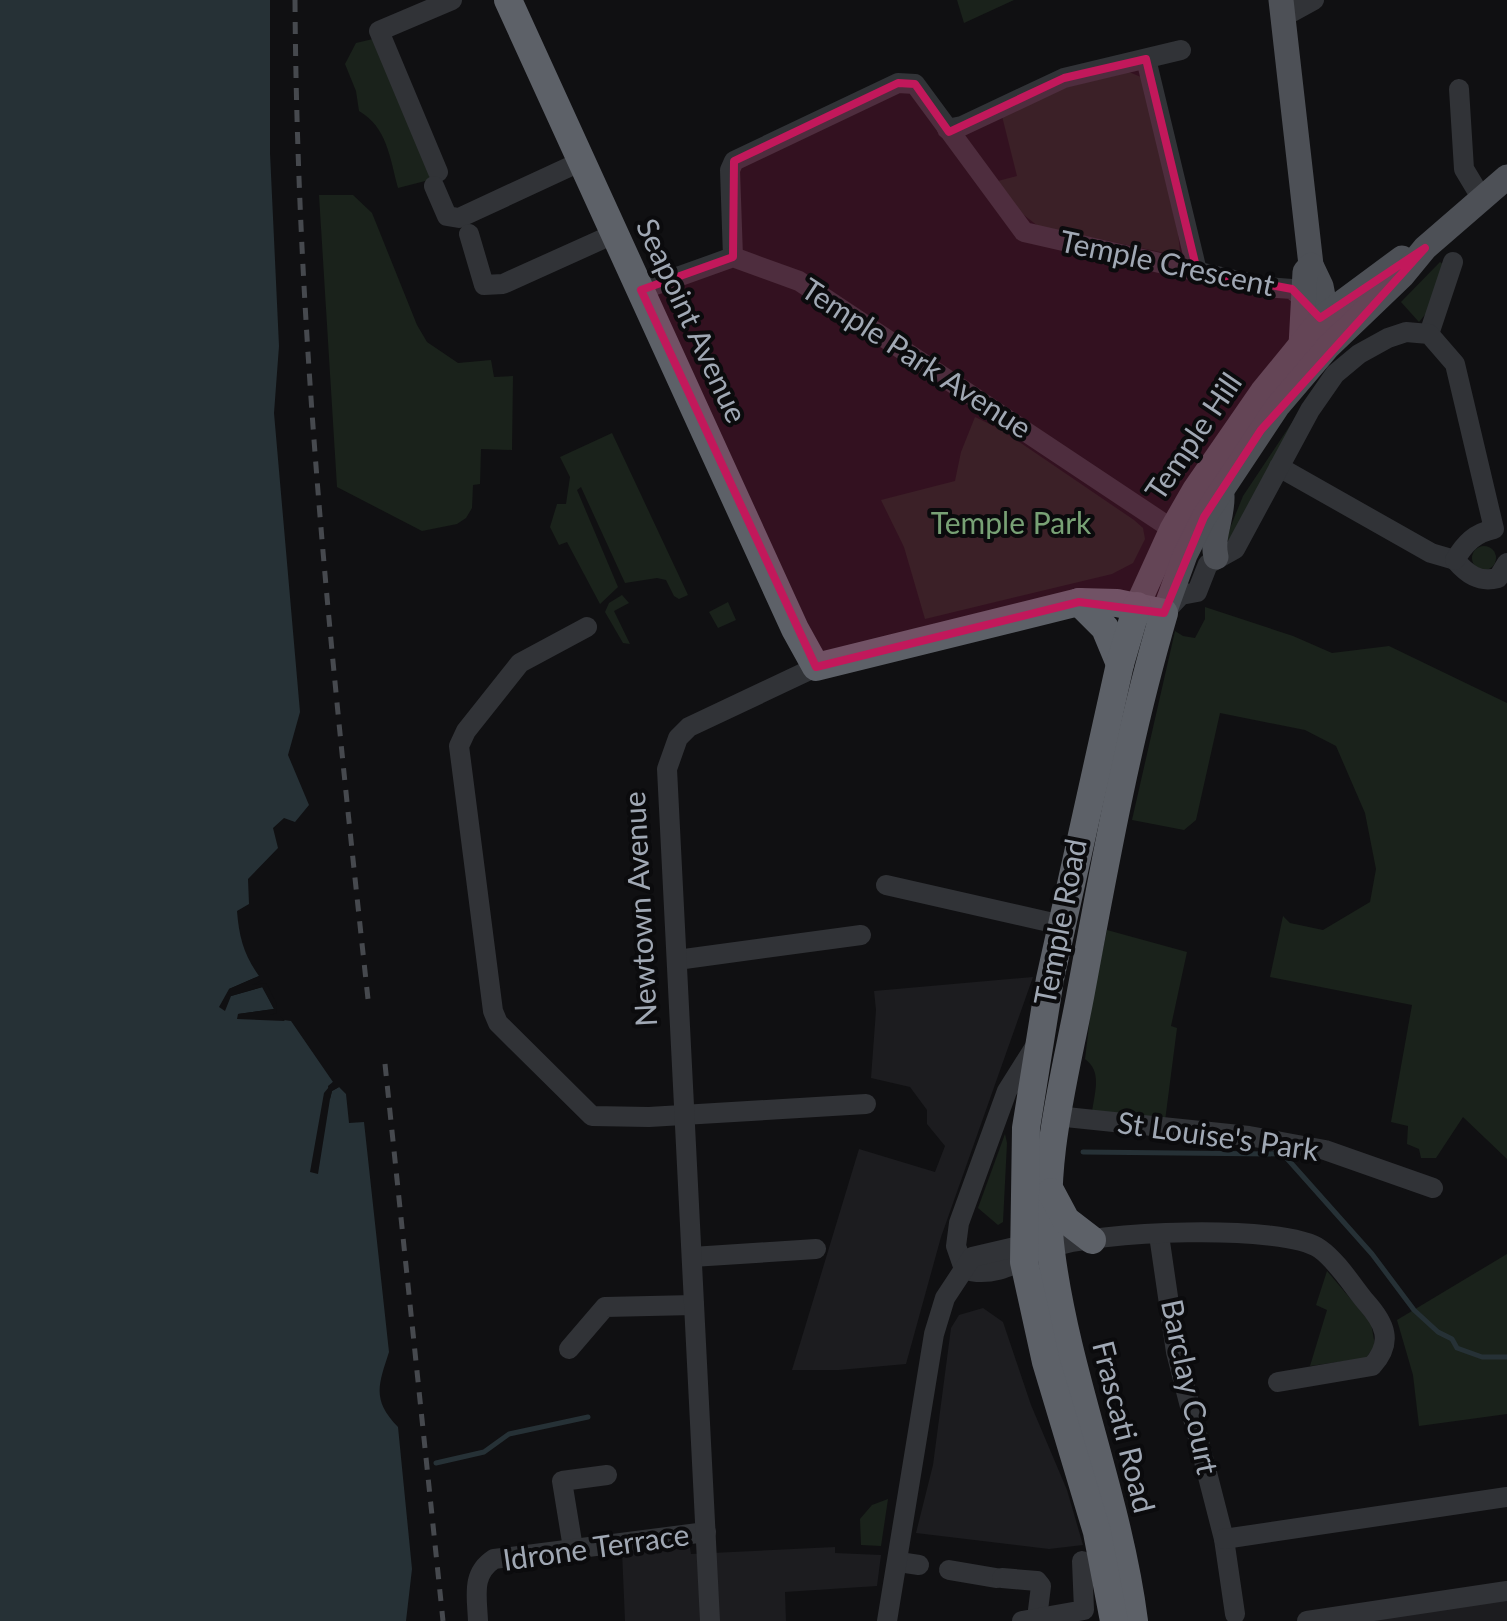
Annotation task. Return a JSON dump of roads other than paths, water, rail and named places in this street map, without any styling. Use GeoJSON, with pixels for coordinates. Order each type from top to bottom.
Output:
{"type":"FeatureCollection","features":[{"type":"Feature","properties":{"kind":"highway","name":"Seapoint Avenue"},"geometry":{"type":"LineString","coordinates":[[508,0],[795,630],[816,667]]}},
{"type":"Feature","properties":{"kind":"highway","name":"Newtown Avenue"},"geometry":{"type":"LineString","coordinates":[[816,667],[1078,602],[1150,609]]}},
{"type":"Feature","properties":{"kind":"highway"},"geometry":{"type":"LineString","coordinates":[[1078,602],[1105,628],[1120,664]]}},
{"type":"Feature","properties":{"kind":"highway","name":"Temple Road"},"geometry":{"type":"LineString","coordinates":[[1033,1252],[1026,1128],[1040,1039],[1120,664],[1150,609]]}},
{"type":"Feature","properties":{"kind":"highway","name":"Temple Road"},"geometry":{"type":"LineString","coordinates":[[1033,1252],[1112,828],[1146,672],[1150,609]]}},
{"type":"Feature","properties":{"kind":"highway"},"geometry":{"type":"LineString","coordinates":[[1048,1186],[1066,1220],[1092,1240]]}},
{"type":"Feature","properties":{"kind":"highway","name":"Frascati Road"},"geometry":{"type":"LineString","coordinates":[[1033,1252],[1046,1362],[1097,1532],[1114,1621]]}},
{"type":"Feature","properties":{"kind":"highway","name":"Frascati Road"},"geometry":{"type":"LineString","coordinates":[[1033,1252],[1070,1357],[1119,1542],[1134,1621]]}},
{"type":"Feature","properties":{"kind":"main road"},"geometry":{"type":"LineString","coordinates":[[1282,8],[1312,264],[1321,286],[1315,308],[1331,344]]}},
{"type":"Feature","properties":{"kind":"main road"},"geometry":{"type":"LineString","coordinates":[[1425,248],[1507,178]]}},
{"type":"Feature","properties":{"kind":"main road","name":"Temple Hill"},"geometry":{"type":"LineString","coordinates":[[1150,609],[1161,522],[1301,346],[1315,308],[1407,254],[1425,248]]}},
{"type":"Feature","properties":{"kind":"main road","name":"Temple Hill"},"geometry":{"type":"LineString","coordinates":[[1150,609],[1277,407],[1331,344],[1402,276],[1425,248]]}},
{"type":"Feature","properties":{"kind":"main road"},"geometry":{"type":"LineString","coordinates":[[1216,557],[1214,543],[1222,513],[1222,491]]}},
{"type":"Feature","properties":{"kind":"street"},"geometry":{"type":"LineString","coordinates":[[452,0],[379,30],[447,216],[459,218],[582,161]]}},
{"type":"Feature","properties":{"kind":"street"},"geometry":{"type":"LineString","coordinates":[[1282,8],[1314,0]]}},
{"type":"Feature","properties":{"kind":"street"},"geometry":{"type":"LineString","coordinates":[[947,129],[962,126],[1064,78],[1181,50]]}},
{"type":"Feature","properties":{"kind":"street"},"geometry":{"type":"LineString","coordinates":[[1146,59],[1196,271]]}},
{"type":"Feature","properties":{"kind":"street","name":"Temple Crescent"},"geometry":{"type":"LineString","coordinates":[[733,257],[730,170],[734,162],[898,83],[915,84],[1024,232],[1292,289],[1315,308]]}},
{"type":"Feature","properties":{"kind":"street"},"geometry":{"type":"LineString","coordinates":[[1459,89],[1464,169],[1482,199]]}},
{"type":"Feature","properties":{"kind":"street"},"geometry":{"type":"LineString","coordinates":[[468,234],[484,286],[503,284],[616,233]]}},
{"type":"Feature","properties":{"kind":"street"},"geometry":{"type":"LineString","coordinates":[[642,290],[733,257]]}},
{"type":"Feature","properties":{"kind":"street","name":"Temple Park Avenue"},"geometry":{"type":"LineString","coordinates":[[733,257],[800,281],[1161,522]]}},
{"type":"Feature","properties":{"kind":"street"},"geometry":{"type":"LineString","coordinates":[[1429,334],[1453,262]]}},
{"type":"Feature","properties":{"kind":"street"},"geometry":{"type":"LineString","coordinates":[[1150,609],[1197,592],[1208,564],[1234,549],[1279,467],[1322,390],[1348,362],[1406,332],[1429,334],[1455,364],[1494,528],[1507,563],[1498,578],[1486,581],[1466,573],[1455,560],[1431,553],[1279,467]]}},
{"type":"Feature","properties":{"kind":"street"},"geometry":{"type":"LineString","coordinates":[[1455,560],[1465,542],[1494,528]]}},
{"type":"Feature","properties":{"kind":"street"},"geometry":{"type":"LineString","coordinates":[[587,627],[520,663],[459,746],[492,1010],[506,1034],[592,1116],[602,1118],[866,1104]]}},
{"type":"Feature","properties":{"kind":"street","name":"Newtown Avenue"},"geometry":{"type":"LineString","coordinates":[[710,1621],[667,769],[678,738],[689,728],[816,667]]}},
{"type":"Feature","properties":{"kind":"street"},"geometry":{"type":"LineString","coordinates":[[886,884],[1062,926]]}},
{"type":"Feature","properties":{"kind":"street"},"geometry":{"type":"LineString","coordinates":[[676,960],[861,935]]}},
{"type":"Feature","properties":{"kind":"street","name":"Temple Road"},"geometry":{"type":"LineString","coordinates":[[964,1270],[956,1236],[986,1142],[1007,1091],[1040,1039]]}},
{"type":"Feature","properties":{"kind":"street","name":"St Louise's Park"},"geometry":{"type":"LineString","coordinates":[[1056,1116],[1249,1136],[1325,1150],[1434,1188]]}},
{"type":"Feature","properties":{"kind":"street"},"geometry":{"type":"LineString","coordinates":[[887,1621],[909,1564],[930,1351],[945,1298],[964,1270],[977,1274],[1033,1252],[1092,1240],[1192,1231],[1280,1235],[1320,1248],[1376,1313],[1386,1328],[1387,1343],[1372,1366],[1278,1382]]}},
{"type":"Feature","properties":{"kind":"street","name":"Barclay Court"},"geometry":{"type":"LineString","coordinates":[[1160,1235],[1176,1352],[1224,1539],[1235,1614]]}},
{"type":"Feature","properties":{"kind":"street"},"geometry":{"type":"LineString","coordinates":[[692,1258],[816,1249]]}},
{"type":"Feature","properties":{"kind":"street"},"geometry":{"type":"LineString","coordinates":[[569,1349],[605,1307],[694,1305]]}},
{"type":"Feature","properties":{"kind":"street"},"geometry":{"type":"LineString","coordinates":[[573,1548],[562,1481],[607,1476]]}},
{"type":"Feature","properties":{"kind":"street"},"geometry":{"type":"LineString","coordinates":[[1224,1539],[1507,1496]]}},
{"type":"Feature","properties":{"kind":"street","name":"Idrone Terrace"},"geometry":{"type":"LineString","coordinates":[[478,1621],[476,1579],[482,1567],[494,1559],[706,1532]]}},
{"type":"Feature","properties":{"kind":"street"},"geometry":{"type":"LineString","coordinates":[[949,1570],[1038,1581],[1030,1620],[1084,1610],[1082,1561]]}},
{"type":"Feature","properties":{"kind":"street"},"geometry":{"type":"LineString","coordinates":[[1307,1621],[1507,1591]]}},
{"type":"Feature","properties":{"kind":"waterway"},"geometry":{"type":"LineString","coordinates":[[1083,1152],[1283,1154],[1372,1254],[1414,1310],[1438,1332],[1452,1339],[1457,1348],[1482,1357],[1507,1357]]}},
{"type":"Feature","properties":{"kind":"waterway"},"geometry":{"type":"LineString","coordinates":[[436,1463],[484,1452],[509,1434],[588,1417]]}},
{"type":"Feature","properties":{"kind":"railway"},"geometry":{"type":"LineString","coordinates":[[295,0],[309,376],[368,999]]}},
{"type":"Feature","properties":{"kind":"railway"},"geometry":{"type":"LineString","coordinates":[[385,1064],[443,1621]]}},
{"type":"Feature","properties":{"kind":"park label","name":"Temple Park"},"geometry":{"type":"Point","coordinates":[1011,524]}}]}
